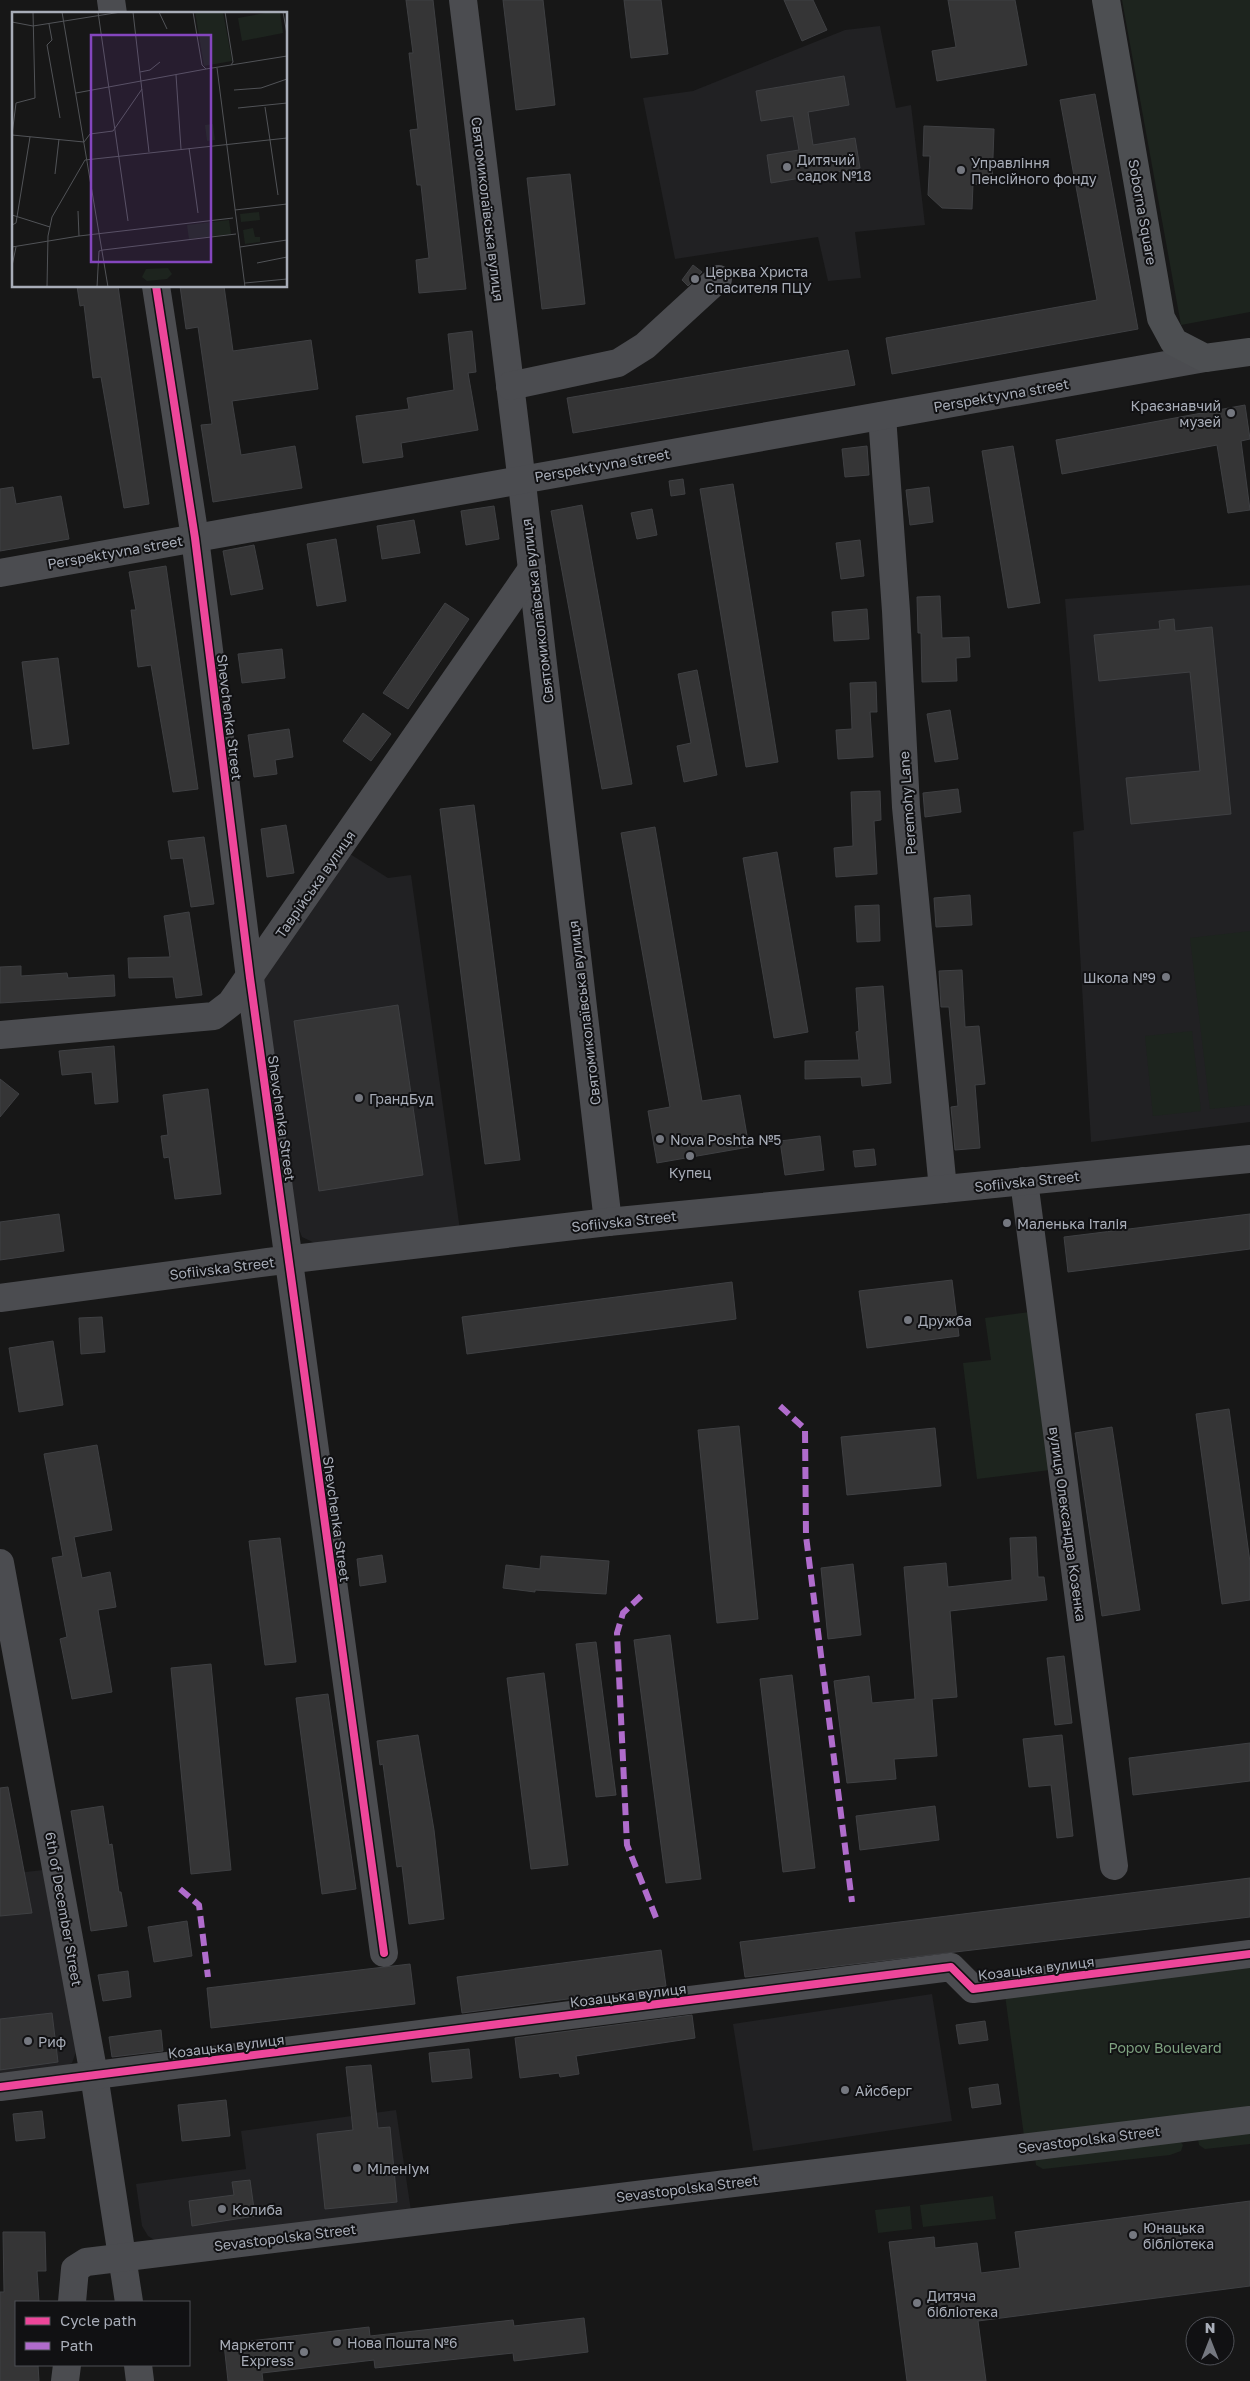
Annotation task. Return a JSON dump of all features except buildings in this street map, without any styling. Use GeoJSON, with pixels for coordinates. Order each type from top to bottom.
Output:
{"type":"FeatureCollection","features":[{"type":"Feature","properties":{"kind":"main road","name":"Soborna Square"},"geometry":{"type":"LineString","coordinates":[[1106,0],[1162,318],[1174,342],[1205,358]]}},
{"type":"Feature","properties":{"kind":"main road"},"geometry":{"type":"LineString","coordinates":[[1205,358],[1250,352]]}},
{"type":"Feature","properties":{"kind":"street","name":"Святомиколаївська вулиця"},"geometry":{"type":"LineString","coordinates":[[463,0],[522,480],[608,1222]]}},
{"type":"Feature","properties":{"kind":"street"},"geometry":{"type":"LineString","coordinates":[[510,386],[618,363],[645,346],[718,279]]}},
{"type":"Feature","properties":{"kind":"street","name":"Shevchenka Street"},"geometry":{"type":"LineString","coordinates":[[156,288],[195,538],[250,978],[384,1954]]}},
{"type":"Feature","properties":{"kind":"street","name":"Perspektyvna street"},"geometry":{"type":"LineString","coordinates":[[0,573],[1205,358]]}},
{"type":"Feature","properties":{"kind":"street","name":"Peremohy Lane"},"geometry":{"type":"LineString","coordinates":[[882,416],[896,611],[906,807],[943,1189]]}},
{"type":"Feature","properties":{"kind":"street","name":"Таврійська вулиця"},"geometry":{"type":"LineString","coordinates":[[0,1035],[214,1016],[231,1003],[532,569]]}},
{"type":"Feature","properties":{"kind":"street","name":"Sofiivska Street"},"geometry":{"type":"LineString","coordinates":[[0,1298],[289,1260],[608,1222],[1250,1159]]}},
{"type":"Feature","properties":{"kind":"street","name":"вулиця Олександра Козенка"},"geometry":{"type":"LineString","coordinates":[[1024,1181],[1114,1866]]}},
{"type":"Feature","properties":{"kind":"street","name":"6th of December Street"},"geometry":{"type":"LineString","coordinates":[[0,1563],[94,2075],[130,2301]]}},
{"type":"Feature","properties":{"kind":"street","name":"Козацька вулиця"},"geometry":{"type":"LineString","coordinates":[[0,2086],[951,1967],[973,1989],[1250,1954]]}},
{"type":"Feature","properties":{"kind":"street","name":"Sevastopolska Street"},"geometry":{"type":"LineString","coordinates":[[123,2257],[1250,2120]]}},
{"type":"Feature","properties":{"kind":"street"},"geometry":{"type":"LineString","coordinates":[[72,2301],[75,2269],[86,2262],[123,2257]]}},
{"type":"Feature","properties":{"kind":"street"},"geometry":{"type":"LineString","coordinates":[[65,2381],[67,2366]]}},
{"type":"Feature","properties":{"kind":"street"},"geometry":{"type":"LineString","coordinates":[[138,2366],[140,2381]]}},
{"type":"Feature","properties":{"kind":"shaded area","name":"Дитячий садок №18"},"geometry":{"type":"Polygon","coordinates":[[[880,26],[896,108],[911,105],[925,225],[855,232],[861,278],[828,281],[818,237],[675,259],[643,98],[693,91],[845,30],[880,26]]]}},
{"type":"Feature","properties":{"kind":"shaded area","name":"Школа №9"},"geometry":{"type":"Polygon","coordinates":[[[1250,585],[1250,1122],[1091,1142],[1073,832],[1084,830],[1065,599],[1250,585]]]}},
{"type":"Feature","properties":{"kind":"shaded area"},"geometry":{"type":"Polygon","coordinates":[[[350,854],[388,878],[411,875],[460,1230],[323,1247],[302,1237],[295,1219],[262,1003],[265,977],[350,854]]]}},
{"type":"Feature","properties":{"kind":"shaded area"},"geometry":{"type":"Polygon","coordinates":[[[43,1870],[77,2049],[72,2063],[59,2070],[0,2077],[0,1875],[43,1870]]]}},
{"type":"Feature","properties":{"kind":"shaded area","name":"Айсберг"},"geometry":{"type":"Polygon","coordinates":[[[932,1994],[952,2121],[753,2151],[733,2024],[932,1994]]]}},
{"type":"Feature","properties":{"kind":"shaded area"},"geometry":{"type":"Polygon","coordinates":[[[396,2110],[411,2211],[156,2241],[148,2236],[142,2226],[136,2184],[246,2169],[241,2131],[396,2110]]]}},
{"type":"Feature","properties":{"kind":"green space"},"geometry":{"type":"Polygon","coordinates":[[[1122,0],[1250,0],[1250,312],[1181,325],[1122,0]]]}},
{"type":"Feature","properties":{"kind":"green space"},"geometry":{"type":"Polygon","coordinates":[[[1250,931],[1250,1105],[1210,1109],[1190,938],[1250,931]]]}},
{"type":"Feature","properties":{"kind":"green space"},"geometry":{"type":"Polygon","coordinates":[[[1192,1031],[1201,1111],[1153,1116],[1145,1036],[1192,1031]]]}},
{"type":"Feature","properties":{"kind":"green space"},"geometry":{"type":"Polygon","coordinates":[[[1030,1312],[1050,1470],[977,1479],[963,1363],[991,1360],[985,1318],[1030,1312]]]}},
{"type":"Feature","properties":{"kind":"green space","name":"Popov Boulevard"},"geometry":{"type":"Polygon","coordinates":[[[1250,1964],[1250,2109],[1024,2136],[1005,1995],[1250,1964]]]}},
{"type":"Feature","properties":{"kind":"green space"},"geometry":{"type":"Polygon","coordinates":[[[1250,2129],[1250,2144],[1205,2149],[1199,2145],[1198,2139],[1250,2129]]]}},
{"type":"Feature","properties":{"kind":"green space"},"geometry":{"type":"Polygon","coordinates":[[[1179,2140],[1183,2145],[1181,2151],[1170,2155],[1043,2169],[1036,2165],[1035,2158],[1179,2140]]]}},
{"type":"Feature","properties":{"kind":"green space"},"geometry":{"type":"Polygon","coordinates":[[[993,2196],[996,2219],[923,2227],[920,2205],[993,2196]]]}},
{"type":"Feature","properties":{"kind":"green space"},"geometry":{"type":"Polygon","coordinates":[[[910,2206],[912,2229],[878,2233],[875,2210],[910,2206]]]}},
{"type":"Feature","properties":{"kind":"marked path"},"geometry":{"type":"LineString","coordinates":[[780,1406],[805,1429],[806,1536],[852,1902]]}},
{"type":"Feature","properties":{"kind":"marked path"},"geometry":{"type":"LineString","coordinates":[[641,1596],[623,1613],[617,1633],[627,1845],[657,1920]]}},
{"type":"Feature","properties":{"kind":"marked path"},"geometry":{"type":"LineString","coordinates":[[180,1889],[199,1905],[208,1977]]}},
{"type":"Feature","properties":{"kind":"cycle path"},"geometry":{"type":"LineString","coordinates":[[156,288],[195,538],[250,978],[384,1953]]}},
{"type":"Feature","properties":{"kind":"cycle path"},"geometry":{"type":"LineString","coordinates":[[0,2087],[951,1967],[973,1989],[1250,1954]]}},
{"type":"Feature","properties":{"kind":"place","name":"Дитячий садок №18"},"geometry":{"type":"Point","coordinates":[787,167]}},
{"type":"Feature","properties":{"kind":"place","name":"Управління Пенсійного фонду"},"geometry":{"type":"Point","coordinates":[961,170]}},
{"type":"Feature","properties":{"kind":"place","name":"Церква Христа Спасителя ПЦУ"},"geometry":{"type":"Point","coordinates":[695,279]}},
{"type":"Feature","properties":{"kind":"place","name":"Краєзнавчий музей"},"geometry":{"type":"Point","coordinates":[1231,413]}},
{"type":"Feature","properties":{"kind":"place","name":"Школа №9"},"geometry":{"type":"Point","coordinates":[1166,977]}},
{"type":"Feature","properties":{"kind":"place","name":"ГрандБуд"},"geometry":{"type":"Point","coordinates":[359,1098]}},
{"type":"Feature","properties":{"kind":"place","name":"Nova Poshta №5"},"geometry":{"type":"Point","coordinates":[660,1139]}},
{"type":"Feature","properties":{"kind":"place","name":"Купец"},"geometry":{"type":"Point","coordinates":[690,1156]}},
{"type":"Feature","properties":{"kind":"place","name":"Маленька Італія"},"geometry":{"type":"Point","coordinates":[1007,1223]}},
{"type":"Feature","properties":{"kind":"place","name":"Дружба"},"geometry":{"type":"Point","coordinates":[908,1320]}},
{"type":"Feature","properties":{"kind":"place","name":"Риф"},"geometry":{"type":"Point","coordinates":[28,2041]}},
{"type":"Feature","properties":{"kind":"place","name":"Айсберг"},"geometry":{"type":"Point","coordinates":[845,2090]}},
{"type":"Feature","properties":{"kind":"place","name":"Міленіум"},"geometry":{"type":"Point","coordinates":[357,2168]}},
{"type":"Feature","properties":{"kind":"place","name":"Колиба"},"geometry":{"type":"Point","coordinates":[222,2209]}},
{"type":"Feature","properties":{"kind":"place","name":"Юнацька бібліотека"},"geometry":{"type":"Point","coordinates":[1133,2235]}},
{"type":"Feature","properties":{"kind":"place","name":"Дитяча бібліотека"},"geometry":{"type":"Point","coordinates":[917,2303]}},
{"type":"Feature","properties":{"kind":"place","name":"Нова Пошта №6"},"geometry":{"type":"Point","coordinates":[337,2342]}},
{"type":"Feature","properties":{"kind":"place","name":"Маркетопт Express"},"geometry":{"type":"Point","coordinates":[304,2352]}}]}
